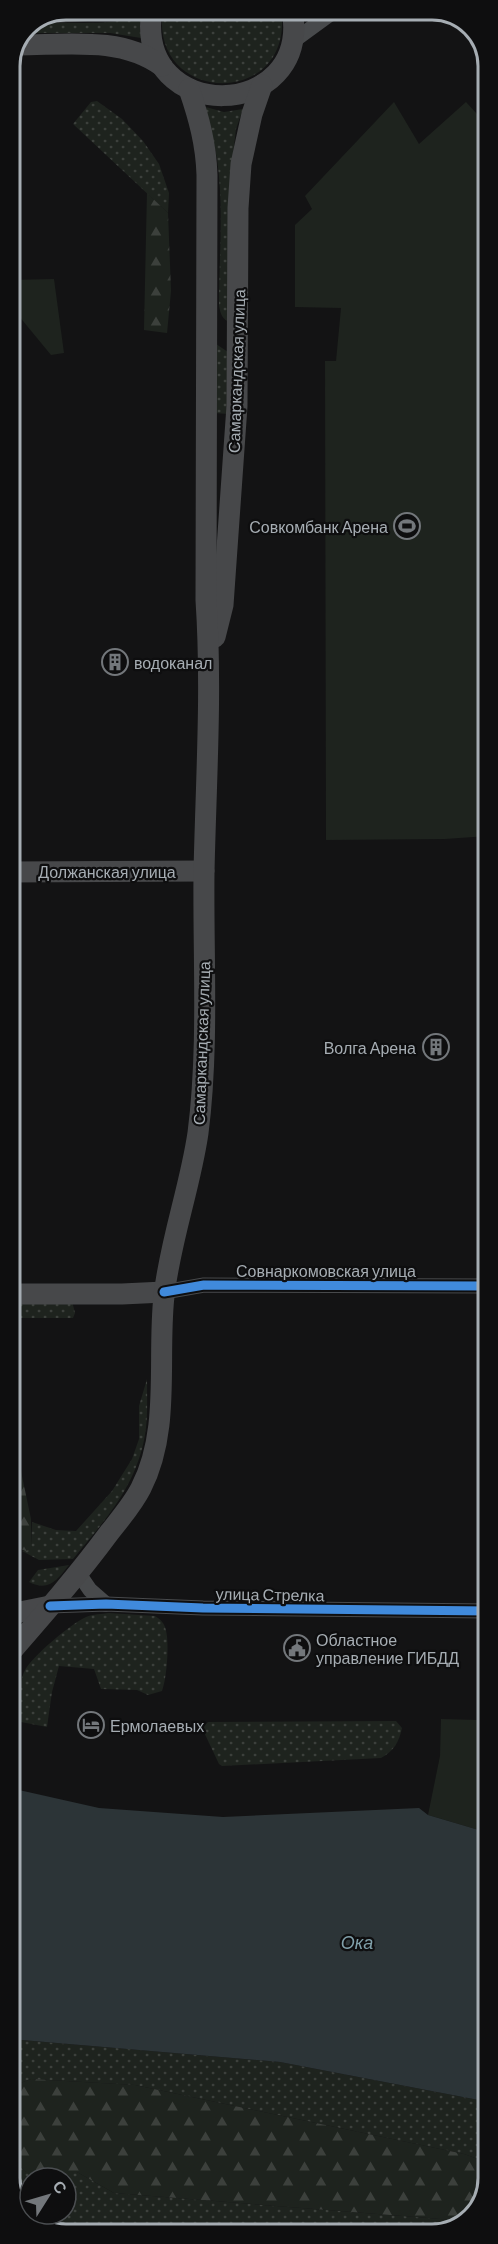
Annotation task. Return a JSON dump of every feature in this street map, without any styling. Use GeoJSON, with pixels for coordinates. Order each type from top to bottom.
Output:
{"type":"FeatureCollection","features":[{"type":"Feature","properties":{"kind":"main road"},"geometry":{"type":"LineString","coordinates":[[151,20],[150,30],[154,49],[163,66],[174,79],[189,89],[207,96],[226,97],[245,94],[262,85],[281,66],[292,42],[294,20]]}},
{"type":"Feature","properties":{"kind":"main road"},"geometry":{"type":"LineString","coordinates":[[24,45],[121,46],[150,57],[163,66]]}},
{"type":"Feature","properties":{"kind":"main road","name":"Самаркандская улица"},"geometry":{"type":"LineString","coordinates":[[210,658],[223,604],[236,418],[238,208],[241,164],[252,114],[262,85]]}},
{"type":"Feature","properties":{"kind":"main road","name":"Самаркандская улица"},"geometry":{"type":"LineString","coordinates":[[20,1641],[79,1574],[141,1488],[154,1455],[158,1426],[164,1292],[198,1133],[203,1042],[204,871],[210,658],[206,600],[206,150],[201,125],[189,89]]}},
{"type":"Feature","properties":{"kind":"main road"},"geometry":{"type":"LineString","coordinates":[[206,273],[214,286],[220,331],[226,340],[238,346]]}},
{"type":"Feature","properties":{"kind":"main road","name":"Должанская улица"},"geometry":{"type":"LineString","coordinates":[[20,872],[204,871]]}},
{"type":"Feature","properties":{"kind":"main road","name":"Совнаркомовская улица"},"geometry":{"type":"LineString","coordinates":[[20,1294],[164,1292]]}},
{"type":"Feature","properties":{"kind":"main road"},"geometry":{"type":"LineString","coordinates":[[20,1612],[50,1606]]}},
{"type":"Feature","properties":{"kind":"street"},"geometry":{"type":"LineString","coordinates":[[292,42],[322,20]]}},
{"type":"Feature","properties":{"kind":"street","name":"Совнаркомовская улица"},"geometry":{"type":"LineString","coordinates":[[164,1292],[204,1285],[478,1286]]}},
{"type":"Feature","properties":{"kind":"street"},"geometry":{"type":"LineString","coordinates":[[79,1574],[90,1590],[106,1604]]}},
{"type":"Feature","properties":{"kind":"street","name":"улица Стрелка"},"geometry":{"type":"LineString","coordinates":[[50,1606],[106,1604],[203,1608],[478,1611]]}},
{"type":"Feature","properties":{"kind":"green space"},"geometry":{"type":"Polygon","coordinates":[[[140,20],[141,38],[110,33],[33,33],[50,22],[100,23],[140,20]]]}},
{"type":"Feature","properties":{"kind":"green space"},"geometry":{"type":"Polygon","coordinates":[[[163,20],[281,20],[280,42],[267,65],[246,79],[222,83],[198,78],[177,64],[164,41],[163,20]]]}},
{"type":"Feature","properties":{"kind":"green space"},"geometry":{"type":"Polygon","coordinates":[[[97,101],[122,119],[143,141],[159,164],[169,193],[168,213],[73,124],[91,102],[97,101]]]}},
{"type":"Feature","properties":{"kind":"green space","name":"Совкомбанк Арена"},"geometry":{"type":"Polygon","coordinates":[[[394,102],[419,144],[466,102],[478,115],[478,837],[326,840],[325,361],[336,361],[341,308],[295,307],[295,225],[312,209],[305,196],[394,102]]]}},
{"type":"Feature","properties":{"kind":"green space"},"geometry":{"type":"Polygon","coordinates":[[[202,106],[224,112],[243,109],[236,129],[232,163],[230,322],[222,316],[219,306],[221,214],[219,177],[214,145],[202,106]]]}},
{"type":"Feature","properties":{"kind":"green space"},"geometry":{"type":"Polygon","coordinates":[[[147,193],[168,213],[171,291],[167,333],[144,330],[147,193]]]}},
{"type":"Feature","properties":{"kind":"green space"},"geometry":{"type":"Polygon","coordinates":[[[54,279],[64,353],[51,355],[20,317],[20,280],[54,279]]]}},
{"type":"Feature","properties":{"kind":"green space"},"geometry":{"type":"Polygon","coordinates":[[[213,342],[231,354],[229,414],[213,413],[213,342]]]}},
{"type":"Feature","properties":{"kind":"green space"},"geometry":{"type":"Polygon","coordinates":[[[20,1301],[72,1301],[75,1313],[73,1318],[20,1318],[20,1301]]]}},
{"type":"Feature","properties":{"kind":"green space"},"geometry":{"type":"Polygon","coordinates":[[[147,1379],[147,1422],[141,1454],[118,1502],[73,1559],[39,1560],[22,1551],[31,1548],[32,1522],[56,1530],[76,1531],[112,1491],[132,1459],[139,1439],[139,1406],[147,1379]]]}},
{"type":"Feature","properties":{"kind":"green space"},"geometry":{"type":"Polygon","coordinates":[[[20,1466],[31,1519],[31,1549],[26,1551],[20,1549],[20,1466]]]}},
{"type":"Feature","properties":{"kind":"green space"},"geometry":{"type":"Polygon","coordinates":[[[69,1565],[52,1583],[42,1586],[29,1582],[38,1570],[69,1565]]]}},
{"type":"Feature","properties":{"kind":"green space"},"geometry":{"type":"Polygon","coordinates":[[[109,1613],[155,1616],[160,1619],[167,1633],[168,1650],[162,1691],[148,1695],[137,1690],[101,1689],[94,1669],[59,1666],[52,1692],[47,1727],[21,1722],[21,1684],[28,1666],[52,1641],[80,1620],[92,1615],[109,1613]]]}},
{"type":"Feature","properties":{"kind":"green space"},"geometry":{"type":"Polygon","coordinates":[[[441,1719],[478,1720],[478,1830],[428,1815],[440,1756],[441,1719]]]}},
{"type":"Feature","properties":{"kind":"green space"},"geometry":{"type":"Polygon","coordinates":[[[396,1721],[402,1728],[399,1738],[393,1749],[381,1758],[222,1766],[202,1728],[208,1722],[396,1721]]]}},
{"type":"Feature","properties":{"kind":"green space"},"geometry":{"type":"Polygon","coordinates":[[[20,2040],[280,2062],[478,2100],[478,2159],[464,2154],[135,2085],[31,2079],[20,2083],[20,2040]]]}},
{"type":"Feature","properties":{"kind":"green space"},"geometry":{"type":"Polygon","coordinates":[[[31,2079],[135,2085],[464,2154],[478,2159],[478,2188],[469,2207],[452,2220],[114,2193],[78,2173],[78,2166],[20,2166],[20,2083],[31,2079]]]}},
{"type":"Feature","properties":{"kind":"green space"},"geometry":{"type":"Polygon","coordinates":[[[78,2173],[114,2193],[452,2220],[442,2224],[78,2224],[78,2173]]]}},
{"type":"Feature","properties":{"kind":"water","name":"Ока"},"geometry":{"type":"Polygon","coordinates":[[[20,1790],[99,1808],[223,1817],[419,1808],[428,1815],[478,1830],[478,2100],[280,2062],[20,2040],[20,1790]]]}},
{"type":"Feature","properties":{"kind":"cycle path"},"geometry":{"type":"LineString","coordinates":[[164,1292],[204,1285],[478,1286]]}},
{"type":"Feature","properties":{"kind":"cycle path"},"geometry":{"type":"LineString","coordinates":[[50,1606],[106,1604],[203,1608],[478,1611]]}},
{"type":"Feature","properties":{"kind":"place","name":"Совкомбанк Арена"},"geometry":{"type":"Point","coordinates":[407,526]}},
{"type":"Feature","properties":{"kind":"place","name":"водоканал"},"geometry":{"type":"Point","coordinates":[115,662]}},
{"type":"Feature","properties":{"kind":"place","name":"Волга Арена"},"geometry":{"type":"Point","coordinates":[436,1047]}},
{"type":"Feature","properties":{"kind":"place","name":"Областное управление ГИБДД"},"geometry":{"type":"Point","coordinates":[297,1648]}},
{"type":"Feature","properties":{"kind":"place","name":"Ермолаевых"},"geometry":{"type":"Point","coordinates":[91,1725]}}]}
